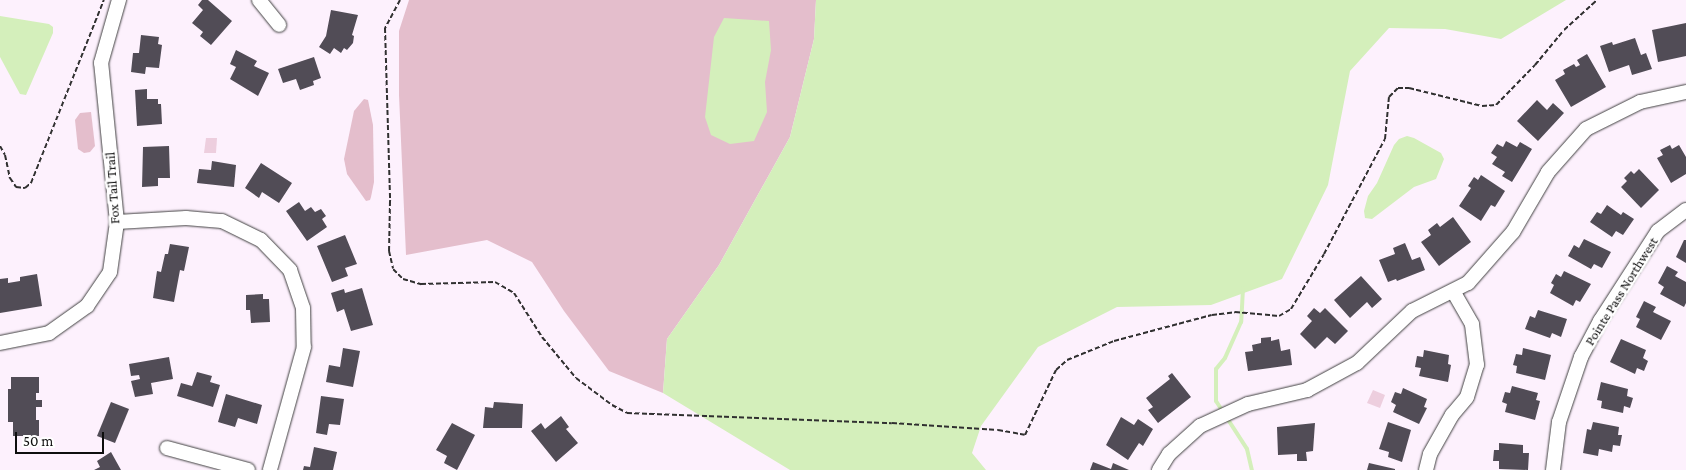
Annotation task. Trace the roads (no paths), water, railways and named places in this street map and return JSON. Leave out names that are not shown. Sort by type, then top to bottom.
[{"type":"street","name":"Fox Tail Trail","points":[[0,343],[48,333],[87,306],[110,272],[117,222],[101,63],[119,0]]},
{"type":"street","points":[[259,0],[278,25]]},
{"type":"street","points":[[1159,470],[1169,454],[1200,426],[1248,404],[1307,390],[1357,363],[1412,311],[1468,283],[1514,232],[1548,172],[1586,129],[1640,102],[1686,92]]},
{"type":"street","name":"Pointe Pass Northwest","points":[[1553,470],[1558,422],[1581,357],[1600,321],[1658,231],[1686,210]]},
{"type":"street","points":[[117,222],[186,218],[222,221],[261,240],[290,270],[303,308],[304,347],[270,470]]},
{"type":"street","points":[[1426,470],[1430,454],[1452,415],[1467,397],[1477,365],[1472,324],[1453,291]]},
{"type":"street","points":[[167,448],[248,470]]},
{"type":"waterway","points":[[1243,288],[1241,322],[1225,358],[1216,369],[1216,401],[1247,449],[1252,470]]}]
